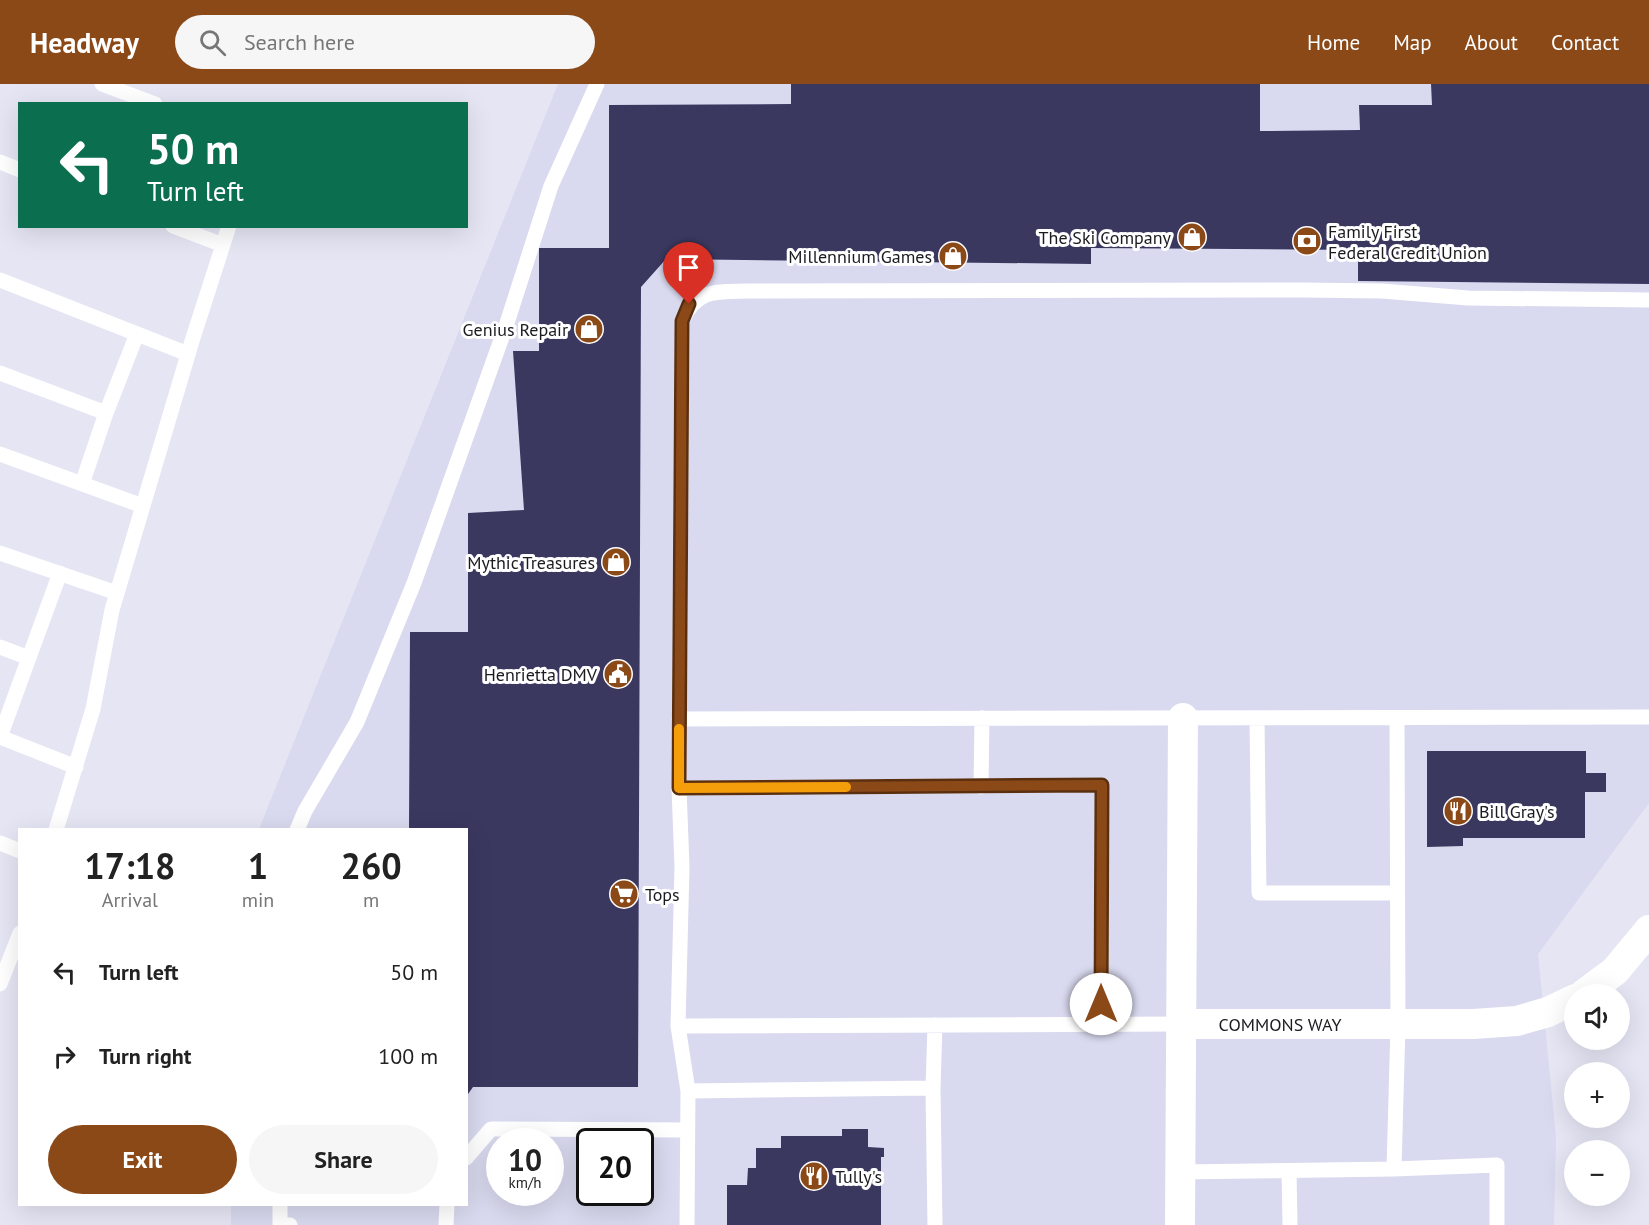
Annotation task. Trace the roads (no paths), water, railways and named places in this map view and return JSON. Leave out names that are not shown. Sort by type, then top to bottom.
[{"type":"street","points":[[1180,1225],[1183,718]]},
{"type":"street","points":[[1597,984],[1615,971],[1649,930]]},
{"type":"street","name":"COMMONS WAY","points":[[1182,1024],[1473,1024],[1517,1021],[1548,1012],[1564,1004]]},
{"type":"lane","points":[[102,84],[150,102]]},
{"type":"lane","points":[[298,828],[305,811],[357,722],[414,583],[507,323],[551,186],[597,84]]},
{"type":"lane","points":[[0,162],[18,169]]},
{"type":"lane","points":[[177,228],[223,245]]},
{"type":"lane","points":[[57,828],[93,709],[112,610],[188,354],[228,228]]},
{"type":"lane","points":[[0,280],[188,354]]},
{"type":"lane","points":[[687,1225],[688,1091],[678,1026],[682,867],[679,719],[682,321],[689,304],[711,292],[749,291],[1303,290],[1382,291],[1468,298],[1649,300]]},
{"type":"lane","points":[[82,484],[106,412],[137,334]]},
{"type":"lane","points":[[0,373],[106,412]]},
{"type":"lane","points":[[0,454],[143,506]]},
{"type":"lane","points":[[0,553],[117,593]]},
{"type":"lane","points":[[60,573],[0,737],[76,767]]},
{"type":"lane","points":[[0,647],[29,658]]},
{"type":"lane","points":[[679,719],[1649,717]]},
{"type":"lane","points":[[981,787],[982,718]]},
{"type":"lane","points":[[1257,718],[1259,893],[1397,893]]},
{"type":"lane","points":[[1394,1169],[1398,1025],[1397,718]]},
{"type":"lane","points":[[679,788],[1102,785],[1101,1024]]},
{"type":"lane","points":[[0,843],[18,849]]},
{"type":"lane","points":[[0,984],[18,938]]},
{"type":"lane","points":[[678,1026],[1182,1024]]},
{"type":"lane","points":[[935,1225],[933,1088],[936,1025]]},
{"type":"lane","points":[[688,1091],[933,1088]]},
{"type":"lane","points":[[468,1156],[491,1129],[687,1130]]},
{"type":"lane","points":[[1180,1173],[1497,1165],[1497,1225]]},
{"type":"lane","points":[[1289,1171],[1290,1225]]},
{"type":"lane","points":[[280,1206],[280,1225],[290,1225]]},
{"type":"lane","points":[[446,1225],[447,1206]]},
{"type":"place","name":"The Ski Company","points":[[1192,237]]},
{"type":"place","name":"Family First Federal Credit Union","points":[[1307,241]]},
{"type":"place","name":"Millennium Games","points":[[953,256]]},
{"type":"place","name":"Genius Repair","points":[[589,329]]},
{"type":"place","name":"Mythic Treasures","points":[[616,562]]},
{"type":"place","name":"Henrietta DMV","points":[[618,674]]},
{"type":"place","name":"Bill Gray's","points":[[1458,811]]},
{"type":"place","name":"Tops","points":[[624,894]]},
{"type":"place","name":"Tully's","points":[[814,1176]]}]
